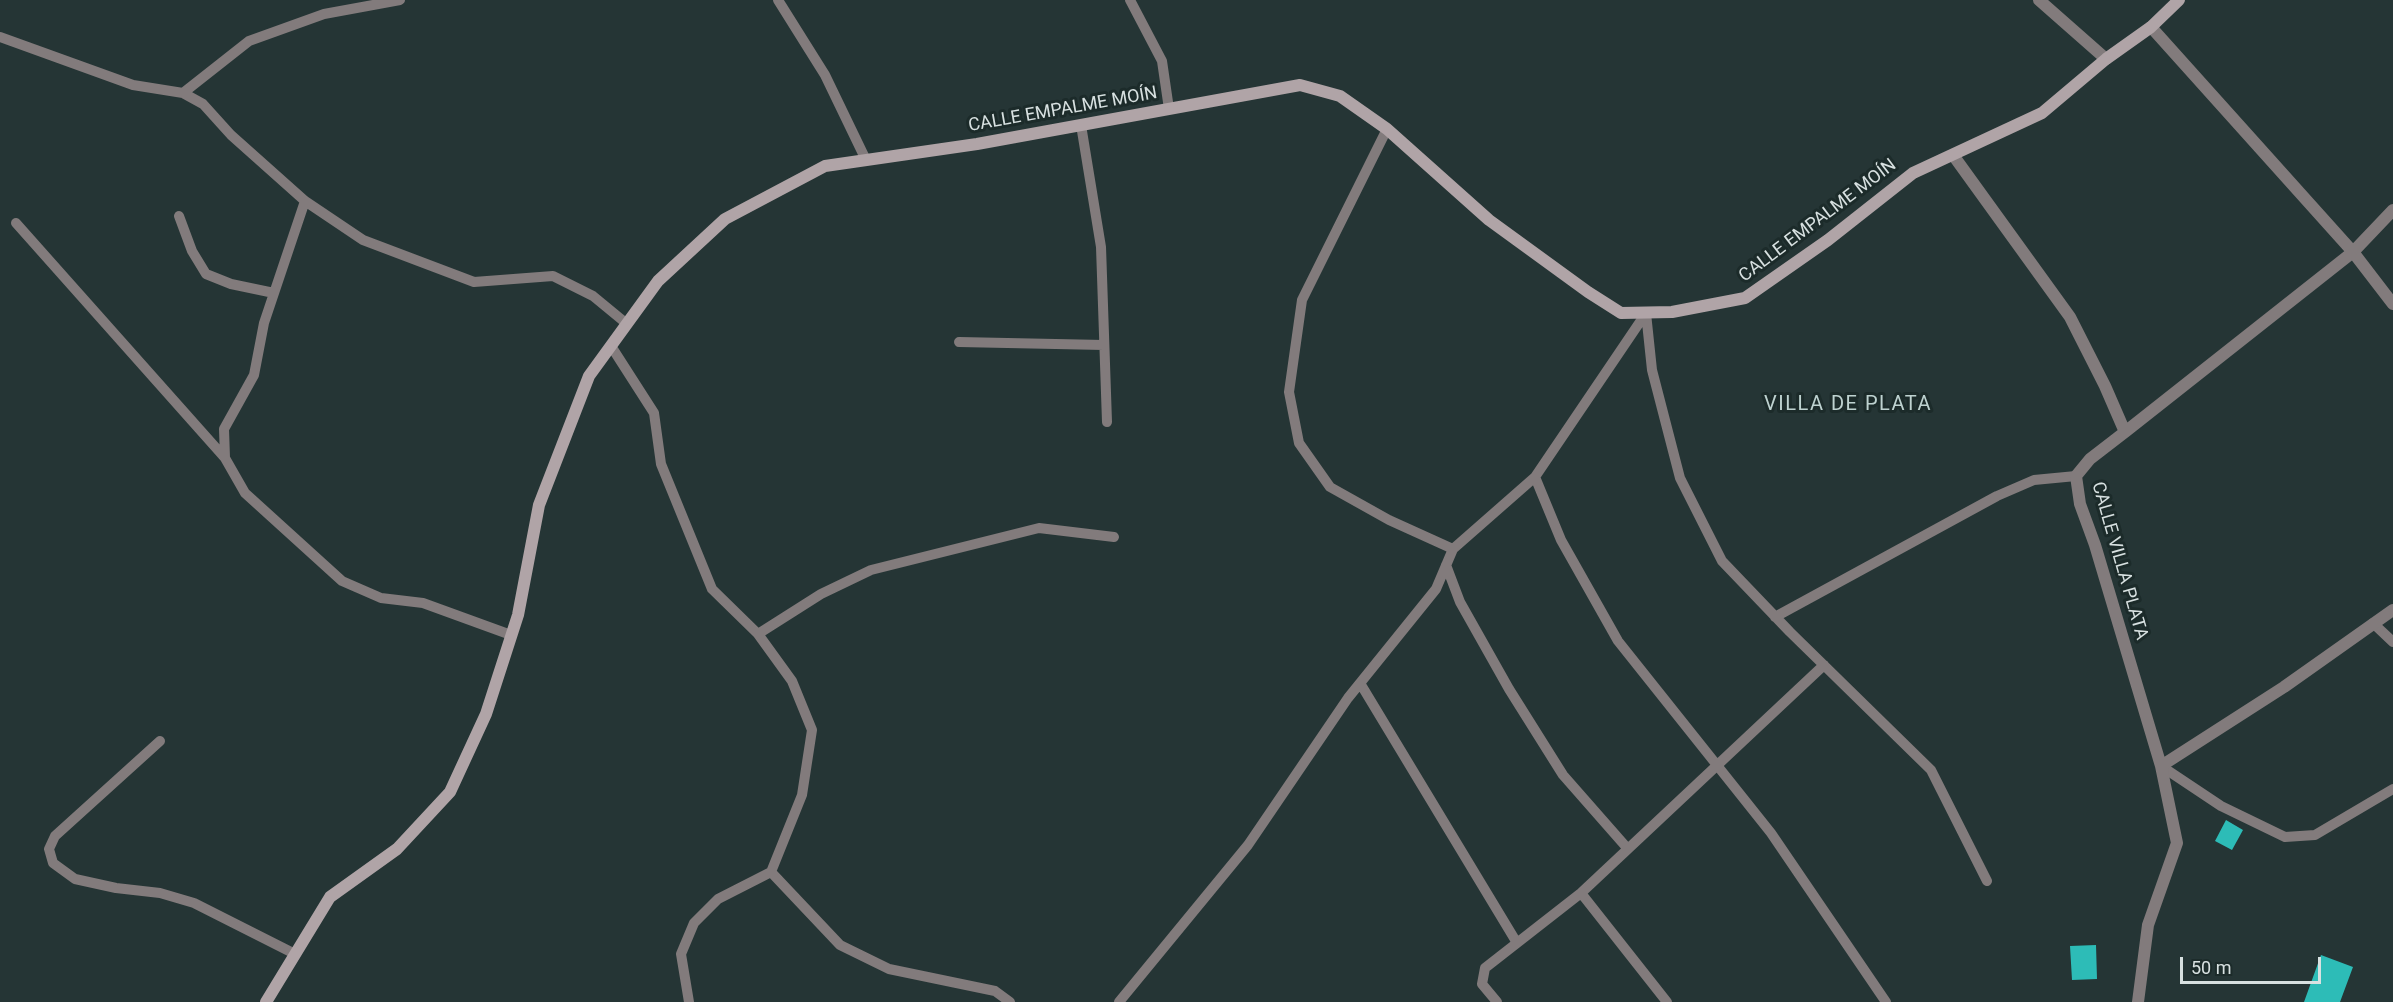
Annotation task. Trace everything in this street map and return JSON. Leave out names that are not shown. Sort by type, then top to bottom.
[{"type":"street","points":[[2039,0],[2106,59]]},
{"type":"street","name":"CALLE EMPALME MOÍN","points":[[266,1002],[330,897],[397,849],[450,792],[486,714],[518,615],[539,505],[589,376],[658,281],[725,219],[825,166],[976,144],[1300,86],[1340,96],[1388,129],[1489,220],[1588,292],[1621,313],[1672,312],[1745,298],[1828,240],[1913,173],[2042,113],[2106,59],[2151,27],[2179,0]]},
{"type":"street","points":[[2151,27],[2353,252],[2393,304]]},
{"type":"street","points":[[1953,155],[2070,317],[2105,386],[2125,432]]},
{"type":"street","name":"CALLE VILLA PLATA","points":[[2138,1002],[2148,925],[2177,843],[2161,766],[2095,545],[2080,504],[2076,476],[2090,459],[2353,252],[2393,210]]},
{"type":"street","points":[[2161,766],[2284,687],[2393,610]]},
{"type":"lane","points":[[183,93],[249,41],[324,14],[399,0]]},
{"type":"lane","points":[[778,0],[825,75],[866,160]]},
{"type":"lane","points":[[1130,0],[1162,62],[1169,109]]},
{"type":"lane","points":[[0,37],[133,85],[183,93],[203,104],[231,135],[305,201],[363,240],[474,282],[553,276],[593,296],[627,324]]},
{"type":"lane","points":[[1081,125],[1101,247],[1107,422]]},
{"type":"lane","points":[[1388,129],[1302,300],[1288,392],[1299,443],[1330,487],[1389,520],[1453,549]]},
{"type":"lane","points":[[225,458],[224,429],[254,375],[264,323],[305,201]]},
{"type":"lane","points":[[179,216],[192,251],[206,274],[231,284],[274,293]]},
{"type":"lane","points":[[16,223],[225,458],[245,493],[342,581],[381,598],[423,603],[511,635]]},
{"type":"lane","points":[[1119,1002],[1248,845],[1360,683],[1436,590],[1453,549],[1535,477],[1646,313]]},
{"type":"lane","points":[[1646,313],[1652,370],[1680,478],[1722,561],[1775,617],[1931,770],[1987,880]]},
{"type":"lane","points":[[959,342],[1104,345]]},
{"type":"lane","points":[[611,346],[654,413],[661,464],[712,589],[758,634],[792,681],[812,729],[802,795],[771,872],[718,899],[694,923],[681,954],[689,1002]]},
{"type":"lane","points":[[1775,617],[1997,496],[2034,480],[2076,476]]},
{"type":"lane","points":[[1535,477],[1561,540],[1618,641],[1771,833],[1886,1002]]},
{"type":"lane","points":[[758,634],[821,594],[872,570],[1039,528],[1114,537]]},
{"type":"lane","points":[[1446,565],[1460,602],[1509,689],[1563,775],[1628,849]]},
{"type":"lane","points":[[2373,623],[2393,642]]},
{"type":"lane","points":[[1497,1002],[1482,984],[1485,968],[1581,893],[1824,665]]},
{"type":"lane","points":[[1360,683],[1517,943]]},
{"type":"lane","points":[[160,741],[55,836],[49,849],[53,863],[75,879],[116,888],[160,893],[194,903],[295,954]]},
{"type":"lane","points":[[2161,766],[2221,806],[2285,837],[2315,835],[2393,789]]},
{"type":"lane","points":[[771,872],[840,945],[889,969],[995,991],[1010,1002]]},
{"type":"lane","points":[[1581,893],[1667,1002]]},
{"type":"building","points":[[2226,820],[2243,830],[2232,850],[2215,841]]},
{"type":"building","points":[[2096,945],[2097,979],[2072,980],[2070,946]]},
{"type":"building","points":[[2321,955],[2353,967],[2340,1002],[2304,1002]]},
{"type":"district","name":"VILLA DE PLATA","points":[[1848,405]]}]
